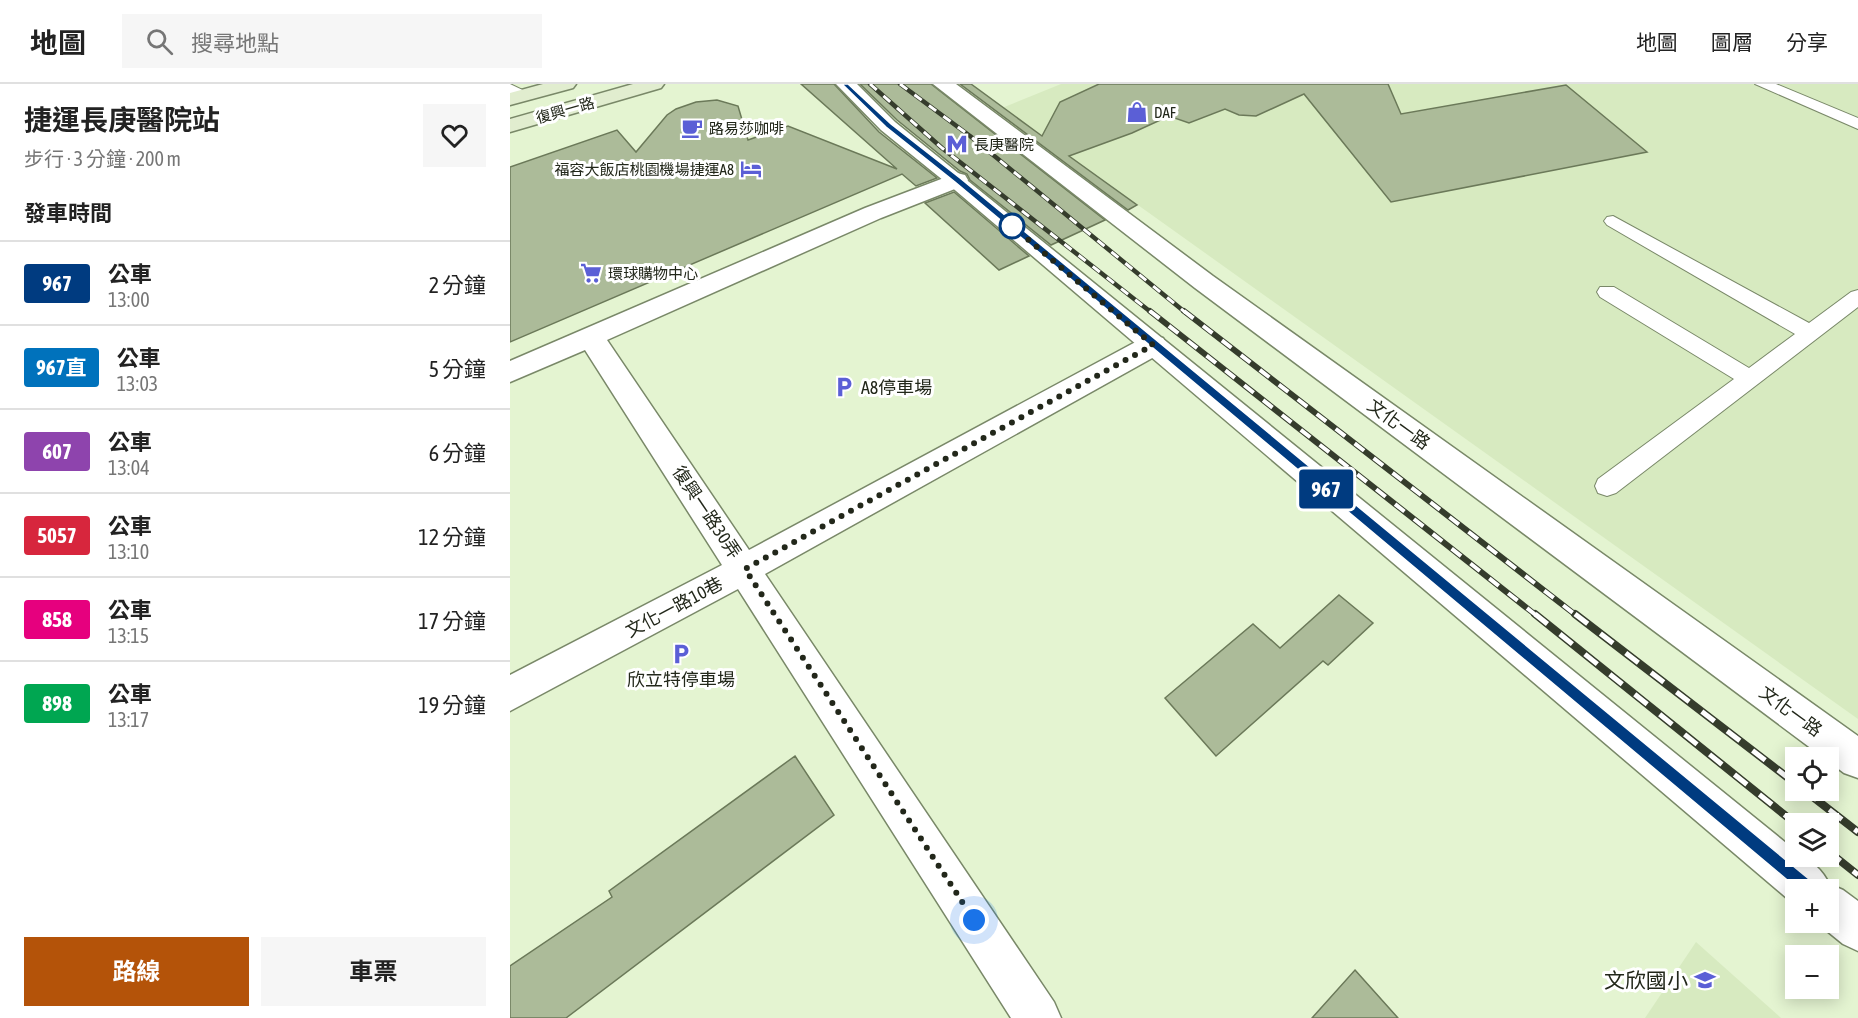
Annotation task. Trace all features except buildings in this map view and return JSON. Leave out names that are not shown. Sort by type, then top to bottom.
[{"type":"main road","name":"復興一路","points":[[515,94],[566,84]]},
{"type":"main road","name":"復興一路","points":[[510,126],[654,84]]},
{"type":"street","points":[[846,84],[888,126],[957,180],[1797,879]]},
{"type":"street","name":"文化一路","points":[[943,84],[1204,282],[1858,759]]},
{"type":"street","points":[[510,372],[873,213],[957,180]]},
{"type":"street","name":"復興一路30弄","points":[[591,338],[1038,1018]]},
{"type":"street","name":"文化一路10巷","points":[[510,694],[745,569],[1153,345]]},
{"type":"street","points":[[1839,914],[1858,929]]},
{"type":"lane","points":[[1763,84],[1858,124]]},
{"type":"lane","points":[[1613,221],[1810,333]]},
{"type":"lane","points":[[1607,292],[1750,378]]},
{"type":"lane","points":[[1607,486],[1858,297]]},
{"type":"shaded area","points":[[1061,84],[1858,84],[1858,719],[1002,108]]},
{"type":"shaded area","name":"文欣國小","points":[[1696,942],[1781,1018],[1645,1018]]},
{"type":"railway","points":[[870,84],[942,148],[1152,313]]},
{"type":"railway","points":[[900,84],[970,136],[1186,313]]},
{"type":"railway","points":[[1150,311],[1537,616]]},
{"type":"railway","points":[[1184,311],[1577,616]]},
{"type":"railway","points":[[1535,614],[1785,815]]},
{"type":"railway","points":[[1575,614],[1785,776]]},
{"type":"railway","points":[[1818,801],[1858,832]]},
{"type":"railway","points":[[1839,860],[1858,875]]},
{"type":"bus line","name":"967","points":[[846,84],[888,126],[957,180],[1797,879]]},
{"type":"place","name":"DAF","points":[[1137,112]]},
{"type":"place","name":"路易莎咖啡","points":[[692,128]]},
{"type":"place","name":"長庚醫院","points":[[957,144]]},
{"type":"place","name":"福容大飯店桃園機場捷運A8","points":[[751,169]]},
{"type":"place","name":"環球購物中心","points":[[591,273]]},
{"type":"place","name":"A8停車場","points":[[844,387]]},
{"type":"place","name":"欣立特停車場","points":[[681,654]]},
{"type":"place","name":"文欣國小","points":[[1705,980]]},
{"type":"route","points":[[974,920],[745,569],[1153,345],[1012,226]]}]
